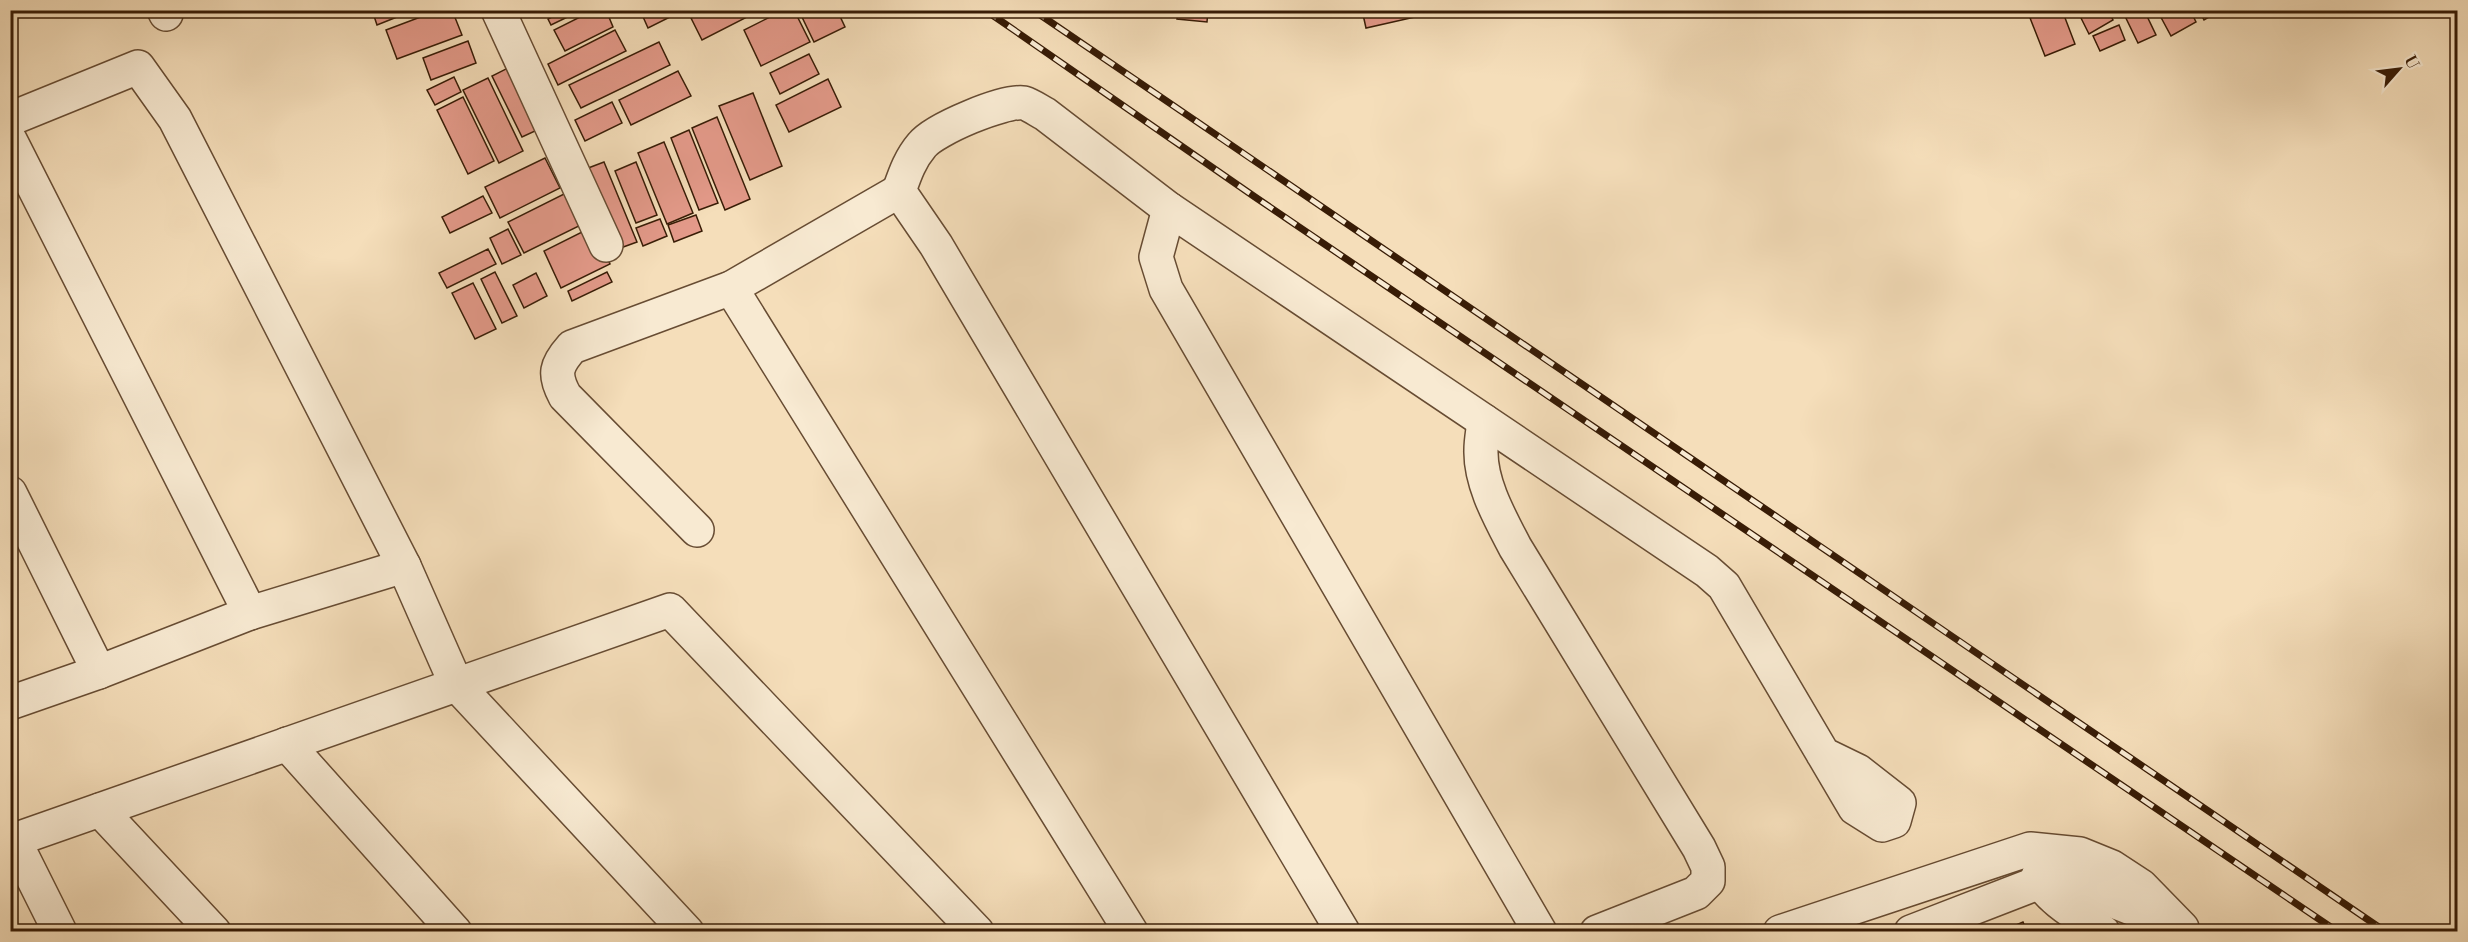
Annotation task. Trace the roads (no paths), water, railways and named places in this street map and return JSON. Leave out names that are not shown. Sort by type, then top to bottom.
[{"type":"street","points":[[498,10],[606,245]]},
{"type":"street","points":[[10,119],[138,67],[175,119],[404,566],[456,684],[687,932]]},
{"type":"street","points":[[697,530],[565,396],[558,383],[559,364],[573,347],[730,288],[899,191],[907,167],[923,143],[938,132],[956,123],[1010,104],[1026,104],[1045,114],[1168,209],[1660,539],[1724,586],[1823,754]]},
{"type":"street","points":[[10,140],[250,613]]},
{"type":"street","points":[[899,191],[936,244],[1343,932]]},
{"type":"street","points":[[1168,209],[1156,256],[1166,290],[1540,932]]},
{"type":"street","points":[[730,288],[1131,932]]},
{"type":"street","points":[[1484,421],[1480,450],[1483,471],[1496,511],[1515,547],[1699,848],[1708,867],[1708,881],[1696,892],[1597,932]]},
{"type":"street","points":[[10,493],[99,672]]},
{"type":"street","points":[[10,703],[99,672],[250,613],[404,566]]},
{"type":"street","points":[[60,932],[12,836],[100,810],[670,610],[977,932]]},
{"type":"street","points":[[287,744],[455,932]]},
{"type":"street","points":[[100,810],[214,932]]},
{"type":"street","points":[[2030,849],[2040,882],[2061,903],[2103,932]]},
{"type":"street","points":[[1780,932],[2030,849],[2080,854],[2112,867],[2141,886],[2185,930]]},
{"type":"street","points":[[1911,932],[2040,882],[2067,883],[2185,930]]},
{"type":"railway","points":[[985,10],[1255,197],[2338,932]]},
{"type":"railway","points":[[1033,10],[2386,932]]}]
